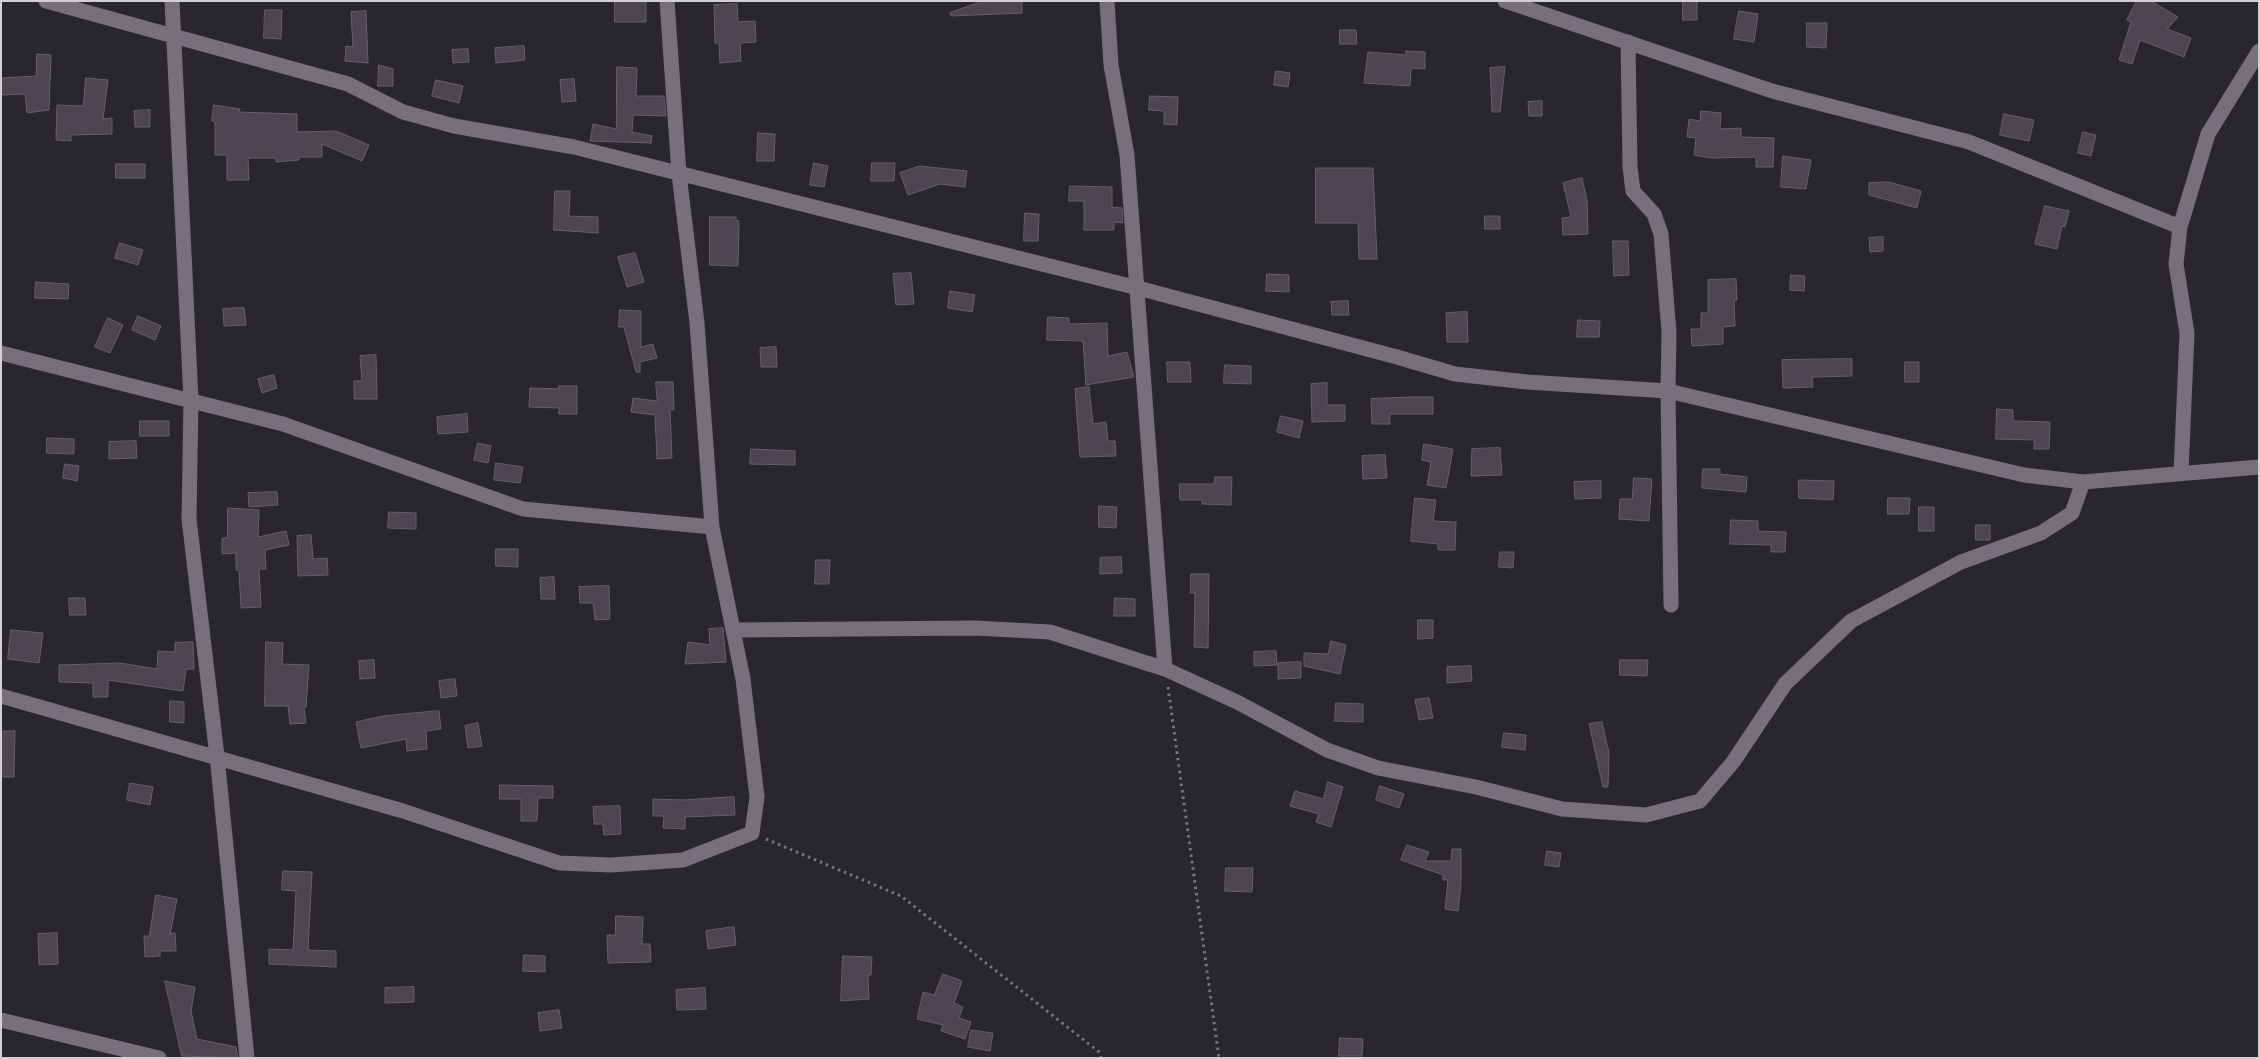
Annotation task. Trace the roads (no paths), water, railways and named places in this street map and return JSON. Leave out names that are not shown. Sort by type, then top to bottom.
[{"type":"street","points":[[46,1],[348,84],[403,112],[454,126],[574,147],[1138,288],[1397,356],[1455,374],[1528,382],[1668,391],[2015,473],[2083,482],[2259,467]]},
{"type":"street","points":[[172,1],[191,400],[189,519],[247,1058]]},
{"type":"street","points":[[1,696],[403,810],[559,863],[611,865],[683,860],[752,834],[757,797],[743,679],[712,527],[697,323],[679,174],[667,1]]},
{"type":"street","points":[[1107,1],[1111,65],[1127,155],[1165,669]]},
{"type":"street","points":[[1505,1],[1772,91],[1969,142],[2180,227]]},
{"type":"street","points":[[1628,42],[1630,167],[1633,191],[1654,214],[1661,234],[1669,332],[1671,605]]},
{"type":"street","points":[[2181,473],[2187,333],[2176,264],[2180,227],[2208,134],[2259,51]]},
{"type":"street","points":[[1,353],[283,424],[523,509],[712,527]]},
{"type":"street","points":[[734,630],[975,628],[1050,632],[1165,669],[1237,702],[1327,750],[1378,768],[1476,787],[1562,809],[1646,815],[1700,801],[1733,762],[1785,684],[1851,621],[1961,562],[2041,533],[2072,513],[2083,482]]},
{"type":"street","points":[[1,1020],[160,1058]]}]
